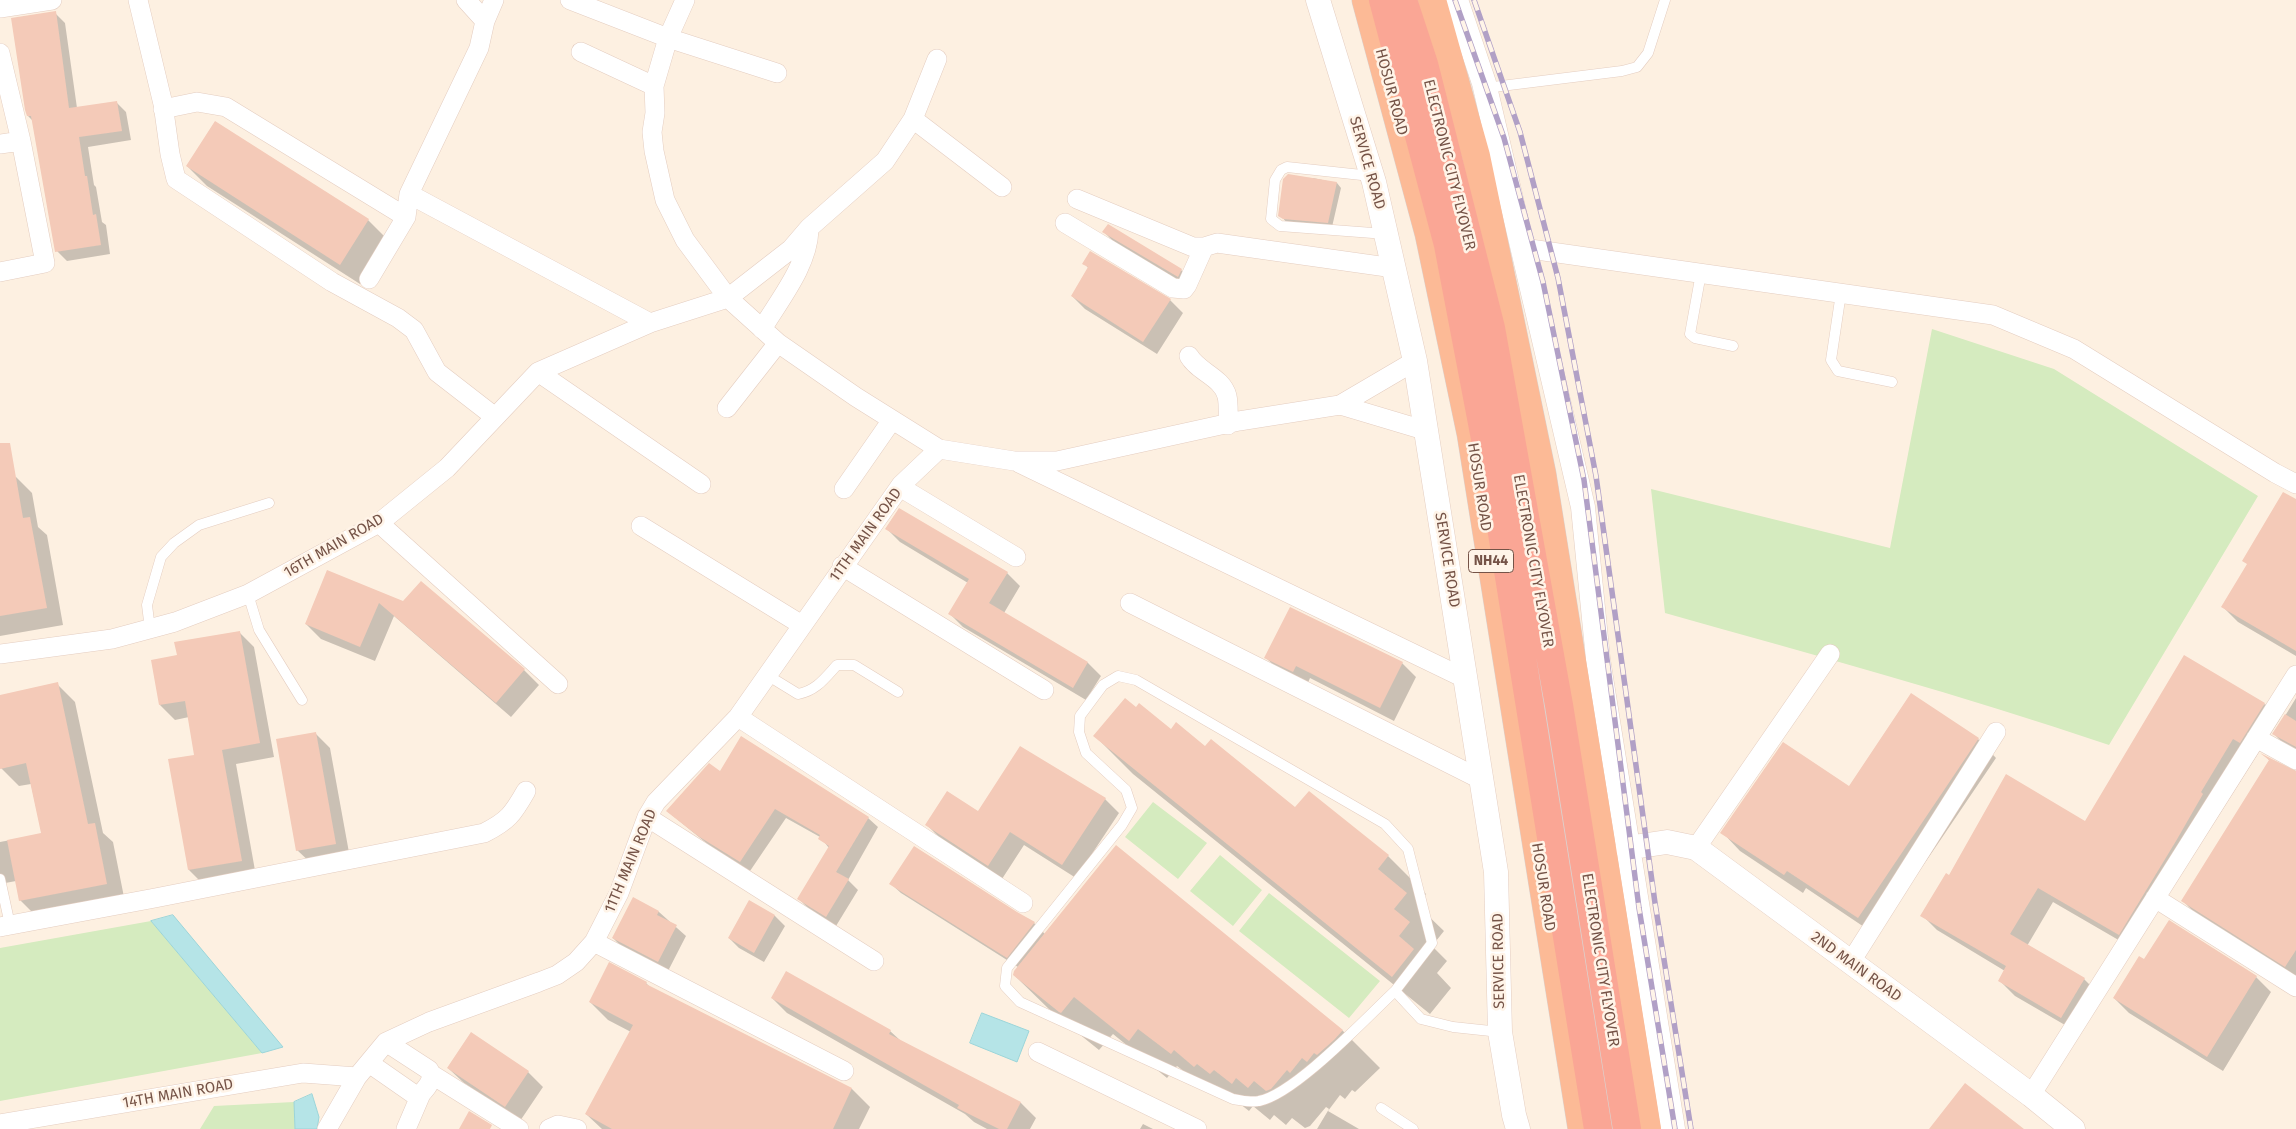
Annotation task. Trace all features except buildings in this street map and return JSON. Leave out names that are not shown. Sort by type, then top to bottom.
[{"type":"highway","name":"HOSUR ROAD","points":[[1366,0],[1429,234],[1471,434],[1582,1129]]},
{"type":"highway","name":"ELECTRONIC CITY FLYOVER","points":[[1383,0],[1448,245],[1496,496],[1598,1129]]},
{"type":"highway","name":"ELECTRONIC CITY FLYOVER","points":[[1402,0],[1424,64],[1491,328],[1559,705],[1627,1129]]},
{"type":"highway","points":[[1432,0],[1476,156],[1542,474],[1646,1129]]},
{"type":"street","points":[[0,8],[52,0]]},
{"type":"street","points":[[138,0],[164,109],[170,154],[176,179],[332,282],[414,330],[438,372],[495,417]]},
{"type":"street","points":[[466,0],[485,21]]},
{"type":"street","points":[[369,279],[406,216],[409,194],[479,48],[485,21],[494,0]]},
{"type":"street","points":[[570,0],[668,38],[777,73]]},
{"type":"street","points":[[685,0],[668,38],[654,86],[655,113],[652,132],[654,151],[665,200],[685,240],[728,298],[778,343],[892,420],[939,449],[1014,461],[1057,461],[1228,424],[1340,405],[1415,361]]},
{"type":"street","name":"SERVICE ROAD","points":[[1318,0],[1372,176],[1415,361],[1496,872],[1500,1032],[1518,1129]]},
{"type":"street","points":[[1456,0],[1486,88],[1583,506],[1598,659],[1673,1129]]},
{"type":"street","points":[[580,52],[654,86]]},
{"type":"street","points":[[0,53],[21,141],[45,263],[0,272]]},
{"type":"street","points":[[728,298],[791,249],[809,228],[885,161],[913,119],[937,59]]},
{"type":"street","points":[[164,109],[196,102],[226,107],[406,216]]},
{"type":"street","points":[[913,119],[1002,187]]},
{"type":"street","points":[[0,144],[21,141]]},
{"type":"street","points":[[409,194],[650,323]]},
{"type":"street","points":[[1077,199],[1193,247],[1204,247],[1217,243],[1394,268]]},
{"type":"street","points":[[1065,223],[1173,288],[1184,289],[1204,247]]},
{"type":"street","points":[[762,329],[797,270],[809,243],[809,228]]},
{"type":"street","points":[[1523,248],[1993,315],[2074,349],[2275,473],[2296,484]]},
{"type":"street","name":"16TH MAIN ROAD","points":[[0,654],[112,639],[175,622],[248,594],[379,523],[446,468],[538,372],[650,323],[728,298]]},
{"type":"street","points":[[727,408],[778,343]]},
{"type":"street","points":[[1189,356],[1193,364],[1221,384],[1227,395],[1228,424]]},
{"type":"street","points":[[538,372],[701,484]]},
{"type":"street","points":[[1340,405],[1427,432]]},
{"type":"street","points":[[844,489],[892,420]]},
{"type":"street","name":"11TH MAIN ROAD","points":[[327,1129],[363,1070],[386,1042],[429,1022],[557,975],[576,962],[594,942],[619,894],[647,816],[656,802],[738,717],[842,566],[900,487],[939,449]]},
{"type":"street","points":[[1014,461],[1466,679]]},
{"type":"street","points":[[900,487],[1016,557]]},
{"type":"street","points":[[379,523],[558,684]]},
{"type":"street","points":[[641,526],[802,625]]},
{"type":"street","points":[[842,566],[1044,690]]},
{"type":"street","points":[[1130,603],[1482,780]]},
{"type":"street","points":[[1696,848],[1830,654]]},
{"type":"street","points":[[2030,1095],[2296,675]]},
{"type":"street","points":[[738,717],[1023,903]]},
{"type":"street","points":[[1850,963],[1996,732]]},
{"type":"street","points":[[2256,738],[2296,760]]},
{"type":"street","points":[[5,926],[484,833],[503,824],[516,809],[526,791]]},
{"type":"street","points":[[647,816],[874,961]]},
{"type":"street","name":"2ND MAIN ROAD","points":[[1627,848],[1667,842],[1696,848],[2030,1095],[2072,1129]]},
{"type":"street","points":[[2155,898],[2296,988]]},
{"type":"street","points":[[594,942],[844,1071]]},
{"type":"street","points":[[386,1042],[429,1070],[432,1074],[519,1128]]},
{"type":"street","points":[[1038,1052],[1197,1129]]},
{"type":"street","points":[[363,1070],[415,1095],[421,1094]]},
{"type":"street","name":"14TH MAIN ROAD","points":[[0,1124],[299,1074],[363,1070]]},
{"type":"street","points":[[406,1129],[421,1094],[431,1081],[432,1074]]},
{"type":"street","points":[[549,1129],[558,1125],[577,1129]]},
{"type":"lane","points":[[1486,88],[1622,71],[1637,67],[1648,53],[1665,0]]},
{"type":"lane","points":[[1372,176],[1287,167],[1281,170],[1275,180],[1271,220],[1280,226],[1386,234]]},
{"type":"lane","points":[[1701,273],[1690,334],[1695,338],[1733,346]]},
{"type":"lane","points":[[1841,293],[1830,360],[1833,367],[1838,371],[1892,382]]},
{"type":"lane","points":[[150,628],[147,605],[161,557],[174,543],[199,525],[269,503]]},
{"type":"lane","points":[[248,594],[259,630],[302,700]]},
{"type":"lane","points":[[767,675],[798,694],[808,692],[816,687],[837,665],[854,665],[898,692]]},
{"type":"lane","points":[[1118,676],[1136,680],[1385,824],[1408,849],[1432,943],[1395,991],[1318,1063],[1281,1093],[1258,1101],[1233,1099],[1020,1002],[1005,986],[1007,968],[1122,825],[1132,808],[1126,790],[1086,753],[1079,732],[1080,716],[1103,685],[1118,676]]},
{"type":"lane","points":[[0,879],[5,926]]},
{"type":"lane","points":[[1395,991],[1421,1019],[1453,1027],[1500,1032]]},
{"type":"lane","points":[[1381,1108],[1413,1129]]},
{"type":"green space","points":[[1932,329],[2054,369],[2258,496],[2109,745],[1943,692],[1665,613],[1651,489],[1890,548]]},
{"type":"green space","points":[[1153,802],[1207,843],[1178,879],[1125,837]]},
{"type":"green space","points":[[1220,855],[1262,890],[1233,926],[1190,891]]},
{"type":"green space","points":[[1269,893],[1380,981],[1349,1018],[1239,931]]},
{"type":"green space","points":[[151,921],[262,1053],[0,1101],[0,948]]},
{"type":"green space","points":[[294,1102],[295,1129],[200,1129],[214,1106]]},
{"type":"water","points":[[173,915],[283,1047],[262,1053],[151,921]]},
{"type":"water","points":[[982,1013],[1029,1031],[1017,1062],[970,1043]]},
{"type":"water","points":[[312,1094],[319,1117],[317,1129],[295,1129],[294,1102]]},
{"type":"railway","points":[[1455,0],[1504,138],[1543,282],[1584,480],[1639,908],[1675,1129]]},
{"type":"railway","points":[[1474,0],[1520,132],[1558,278],[1596,476],[1655,903],[1691,1129]]}]
